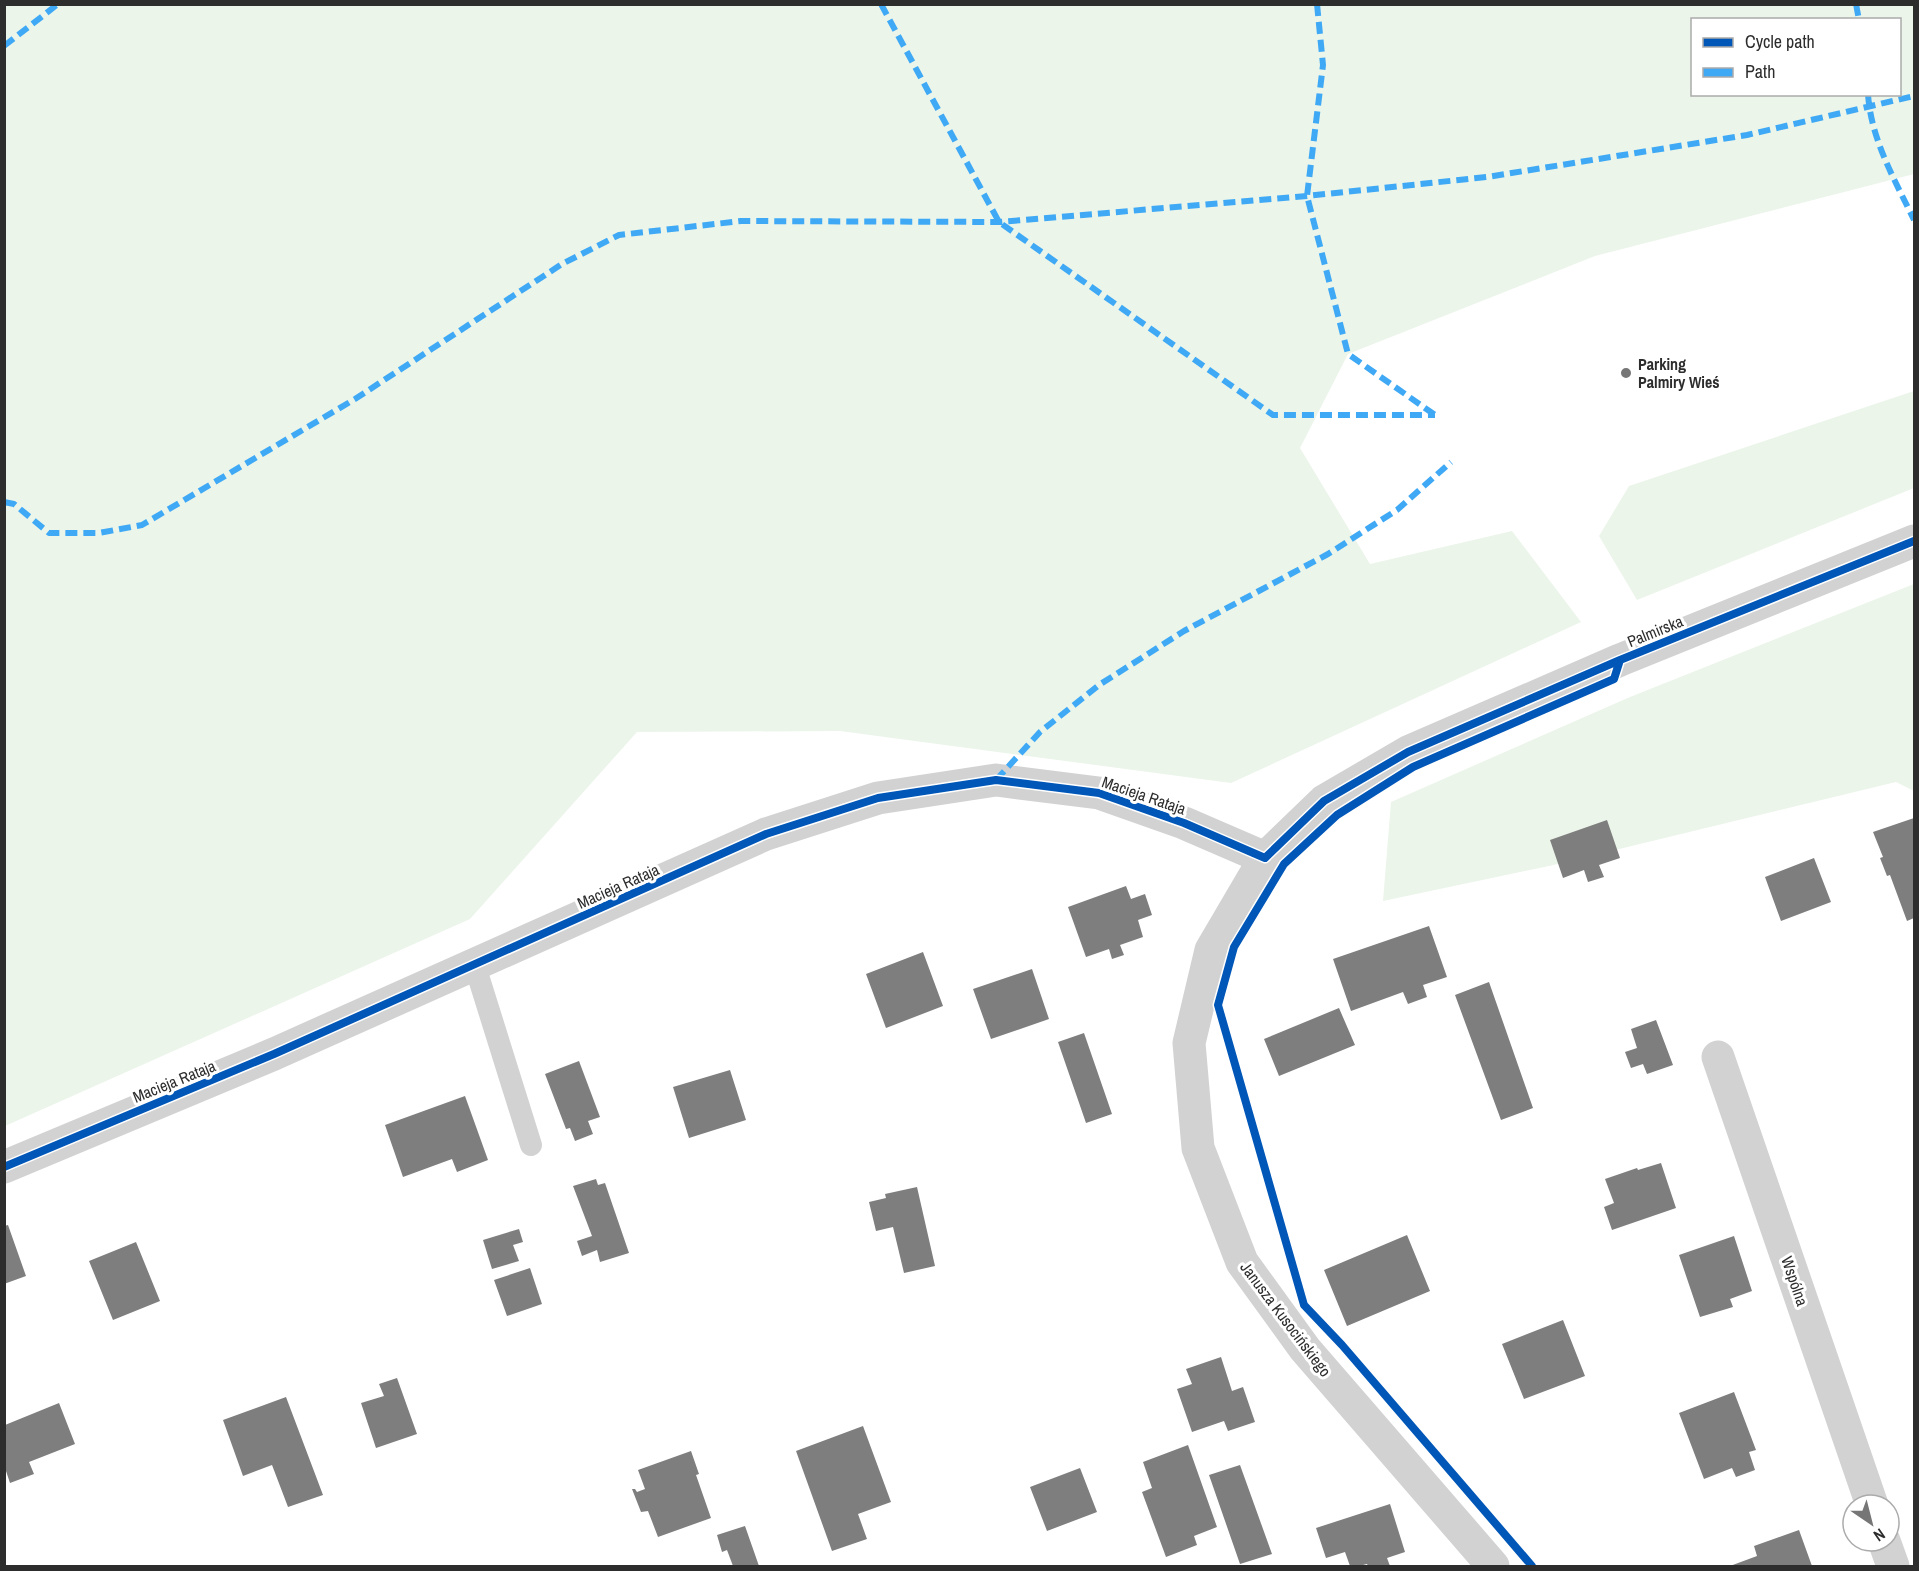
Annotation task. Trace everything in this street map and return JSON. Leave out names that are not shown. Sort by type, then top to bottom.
[{"type":"street","name":"Palmirska","points":[[1408,752],[1620,660],[1914,541]]},
{"type":"street","name":"Janusza Kusocińskiego","points":[[1408,752],[1324,801],[1265,858],[1211,950],[1189,1043],[1198,1148],[1242,1262],[1305,1349],[1493,1566]]},
{"type":"street","name":"Macieja Rataja","points":[[4,1167],[274,1054],[766,834],[878,798],[996,780],[1099,793],[1184,823],[1265,858]]},
{"type":"street","name":"Wspólna","points":[[1718,1057],[1868,1493]]},
{"type":"lane","points":[[475,966],[531,1145]]},
{"type":"shaded area","points":[[4,5],[1914,5],[1914,174],[1595,256],[1348,354],[1300,448],[1370,564],[1512,531],[1581,622],[1231,783],[840,731],[637,732],[470,919],[5,1126]]},
{"type":"shaded area","points":[[1914,391],[1914,488],[1637,600],[1599,536],[1629,486]]},
{"type":"shaded area","points":[[1914,584],[1914,791],[1896,782],[1549,866],[1383,901],[1391,802],[1630,697]]},
{"type":"building","points":[[1914,818],[1914,918],[1907,921],[1890,875],[1887,876],[1880,858],[1883,857],[1873,832]]},
{"type":"building","points":[[1607,820],[1620,858],[1599,865],[1604,877],[1588,882],[1584,870],[1563,878],[1550,840]]},
{"type":"building","points":[[1814,858],[1831,902],[1781,921],[1765,877]]},
{"type":"building","points":[[1126,886],[1131,899],[1145,894],[1152,915],[1138,920],[1143,937],[1120,945],[1124,955],[1112,959],[1109,949],[1086,957],[1068,907]]},
{"type":"building","points":[[1429,926],[1447,977],[1423,985],[1427,997],[1408,1004],[1403,992],[1351,1011],[1333,959]]},
{"type":"building","points":[[923,952],[943,1006],[886,1028],[866,974]]},
{"type":"building","points":[[1032,969],[1049,1019],[991,1039],[973,989]]},
{"type":"building","points":[[1489,982],[1533,1108],[1501,1120],[1455,995]]},
{"type":"building","points":[[1339,1008],[1355,1045],[1279,1076],[1264,1039]]},
{"type":"building","points":[[1656,1020],[1673,1065],[1647,1074],[1643,1064],[1631,1068],[1625,1052],[1637,1048],[1631,1029]]},
{"type":"building","points":[[1084,1033],[1112,1114],[1086,1123],[1058,1042]]},
{"type":"building","points":[[579,1061],[600,1117],[588,1121],[593,1134],[575,1141],[570,1128],[566,1129],[545,1074]]},
{"type":"building","points":[[730,1070],[746,1120],[689,1138],[673,1087]]},
{"type":"building","points":[[465,1096],[488,1160],[457,1172],[452,1159],[403,1177],[385,1125]]},
{"type":"building","points":[[1661,1163],[1676,1208],[1612,1230],[1604,1207],[1614,1203],[1605,1179]]},
{"type":"building","points":[[596,1179],[598,1185],[605,1183],[629,1253],[600,1262],[597,1250],[582,1256],[577,1241],[592,1236],[573,1186]]},
{"type":"building","points":[[917,1187],[935,1266],[904,1273],[893,1227],[876,1231],[869,1202],[886,1198],[885,1194]]},
{"type":"building","points":[[8,1225],[26,1276],[4,1284],[4,1226]]},
{"type":"building","points":[[519,1229],[523,1242],[513,1245],[519,1261],[492,1269],[483,1240]]},
{"type":"building","points":[[1407,1235],[1430,1291],[1347,1326],[1324,1270]]},
{"type":"building","points":[[1734,1236],[1752,1291],[1730,1299],[1733,1307],[1700,1317],[1679,1255]]},
{"type":"building","points":[[136,1242],[160,1301],[113,1320],[89,1261]]},
{"type":"building","points":[[530,1268],[542,1304],[507,1316],[494,1280]]},
{"type":"building","points":[[1563,1320],[1585,1376],[1524,1399],[1502,1344]]},
{"type":"building","points":[[1221,1357],[1232,1391],[1243,1387],[1255,1422],[1228,1431],[1224,1421],[1192,1432],[1177,1389],[1192,1384],[1186,1369]]},
{"type":"building","points":[[397,1378],[417,1434],[376,1448],[361,1403],[384,1396],[379,1384]]},
{"type":"building","points":[[1734,1392],[1756,1450],[1749,1452],[1755,1470],[1736,1477],[1732,1468],[1704,1479],[1679,1413]]},
{"type":"building","points":[[286,1397],[323,1495],[288,1507],[272,1465],[243,1476],[223,1420]]},
{"type":"building","points":[[59,1403],[75,1444],[29,1462],[34,1474],[10,1483],[5,1468],[5,1425]]},
{"type":"building","points":[[863,1426],[891,1502],[858,1514],[867,1539],[832,1551],[796,1451]]},
{"type":"building","points":[[1188,1445],[1217,1527],[1194,1536],[1197,1545],[1166,1557],[1142,1492],[1152,1488],[1143,1462]]},
{"type":"building","points":[[691,1451],[699,1474],[696,1475],[711,1518],[658,1537],[648,1511],[641,1512],[632,1489],[637,1492],[645,1489],[638,1470]]},
{"type":"building","points":[[1240,1465],[1272,1554],[1240,1564],[1209,1475]]},
{"type":"building","points":[[1080,1468],[1097,1512],[1047,1531],[1030,1487]]},
{"type":"building","points":[[1390,1504],[1405,1552],[1387,1558],[1390,1566],[1368,1566],[1367,1564],[1350,1566],[1345,1552],[1326,1558],[1316,1528]]},
{"type":"building","points":[[745,1526],[759,1566],[733,1566],[727,1550],[722,1552],[717,1535]]},
{"type":"building","points":[[1799,1530],[1812,1566],[1730,1566],[1757,1556],[1754,1546]]},
{"type":"marked path","points":[[4,46],[58,4]]},
{"type":"marked path","points":[[881,4],[999,222],[1273,415],[1435,415]]},
{"type":"marked path","points":[[1317,4],[1323,65],[1307,196],[1348,354],[1435,415]]},
{"type":"marked path","points":[[1856,4],[1859,18]]},
{"type":"marked path","points":[[1868,96],[1879,144],[1914,220]]},
{"type":"marked path","points":[[4,502],[14,504],[49,533],[99,533],[142,525],[355,399],[562,264],[619,235],[741,221],[999,222],[1307,196],[1487,177],[1747,135],[1914,96]]},
{"type":"marked path","points":[[996,780],[1040,732],[1099,685],[1184,631],[1328,554],[1397,510],[1451,462]]},
{"type":"cycle path","points":[[4,1167],[274,1054],[766,834],[878,798],[996,780],[1099,793],[1184,823],[1265,858],[1324,801],[1408,752],[1620,660],[1914,541]]},
{"type":"cycle path","points":[[1532,1566],[1342,1345],[1304,1305],[1218,1005],[1234,947],[1284,864],[1337,815],[1413,767],[1614,679],[1620,660]]},
{"type":"place","name":"Parking Palmiry Wieś","points":[[1626,373]]}]
